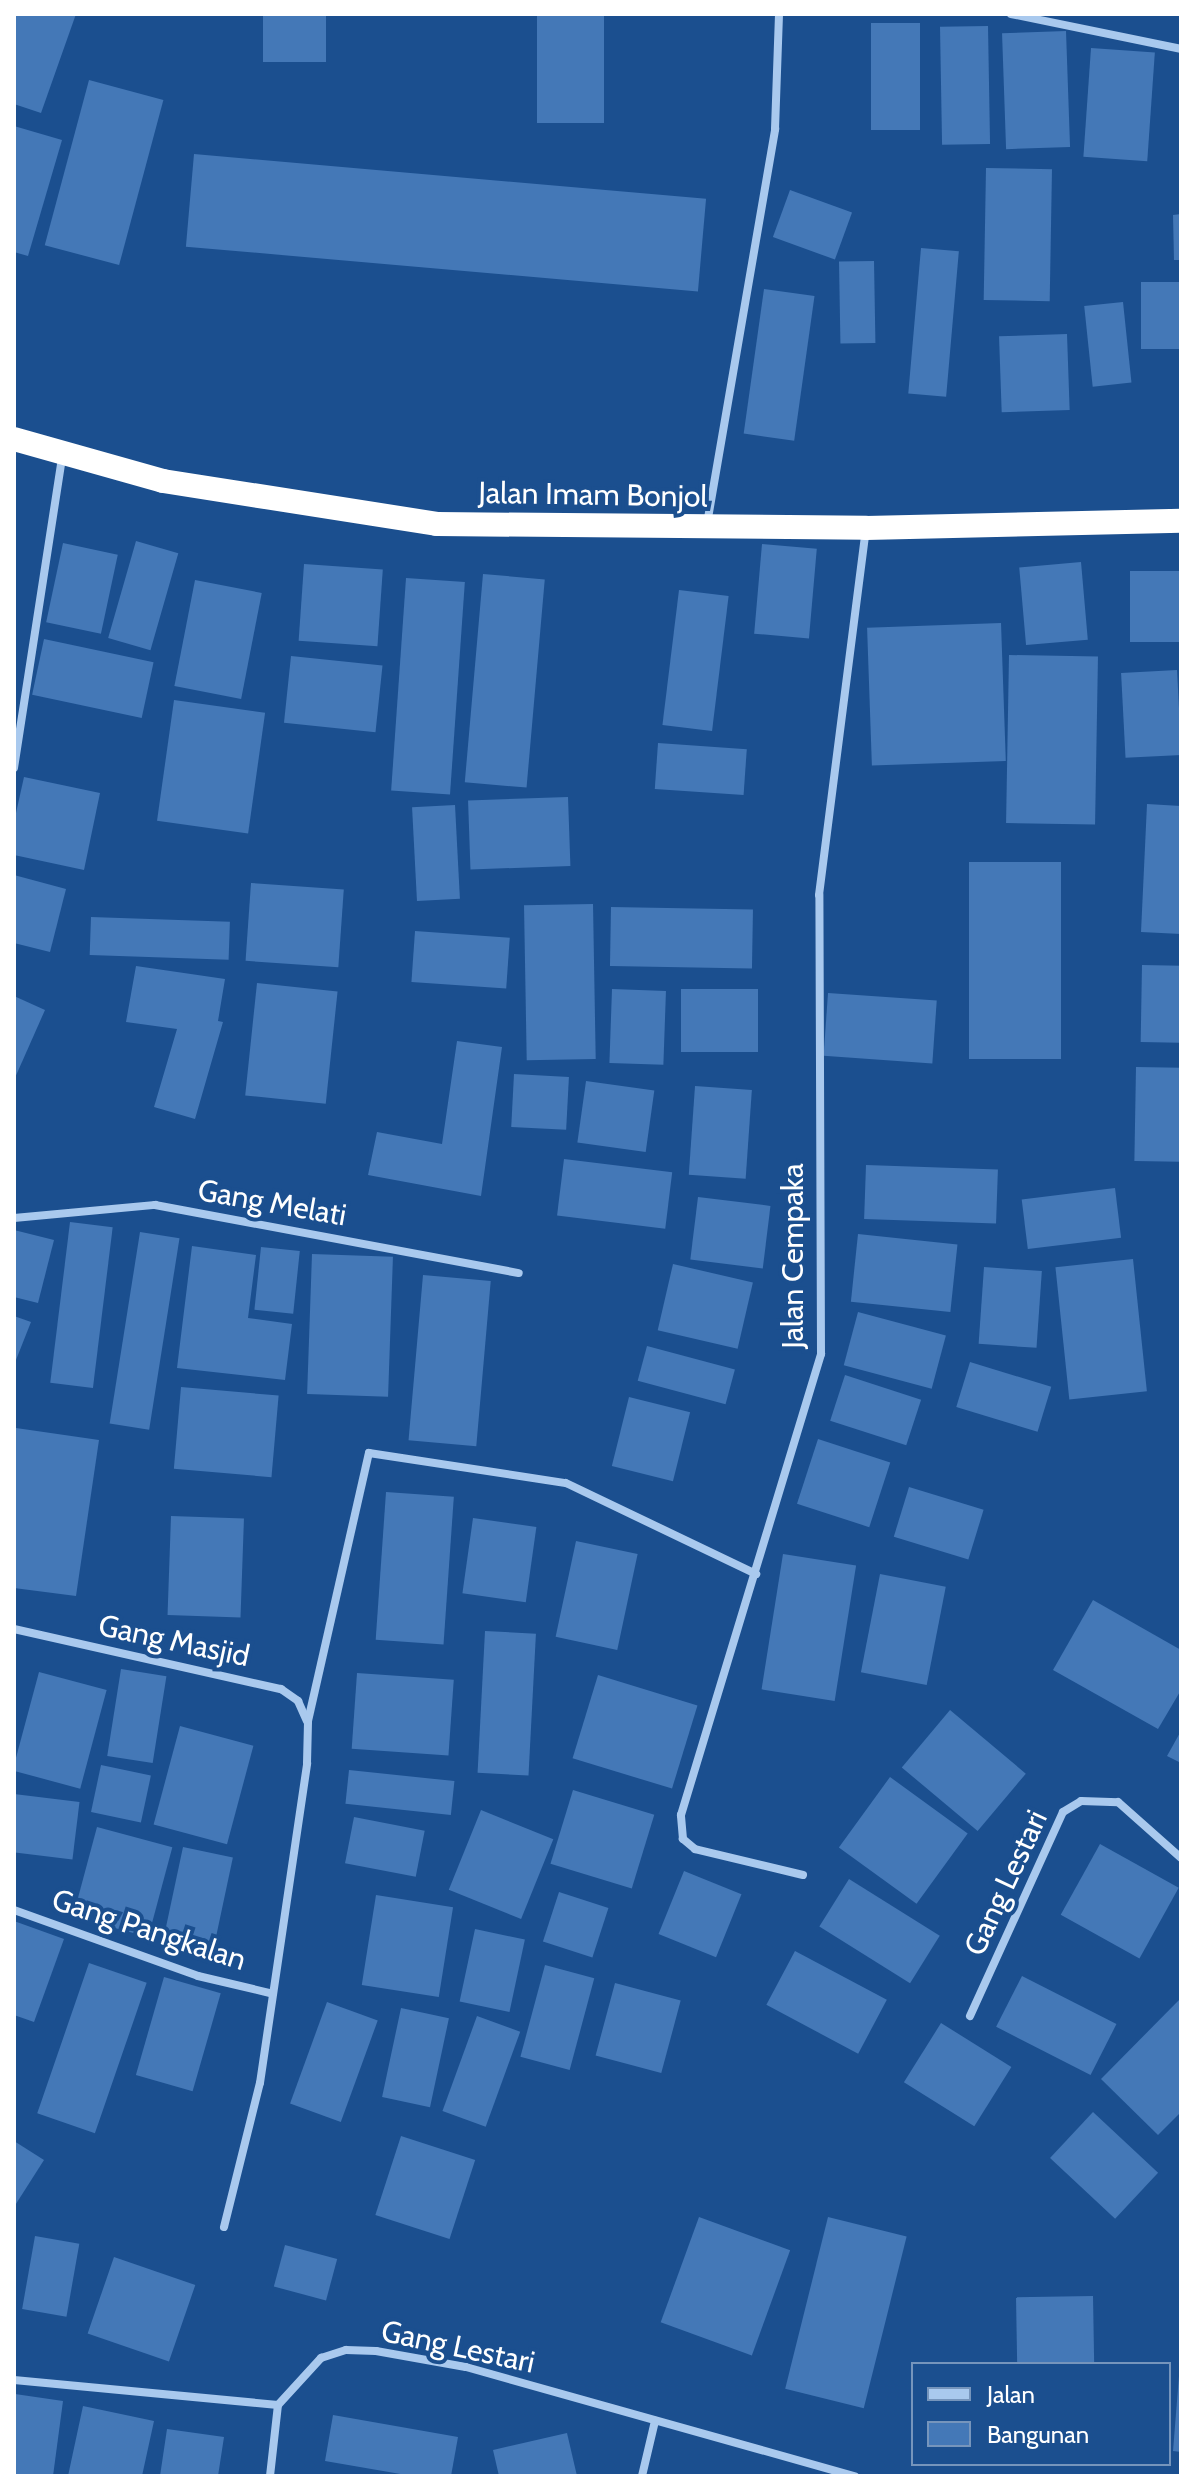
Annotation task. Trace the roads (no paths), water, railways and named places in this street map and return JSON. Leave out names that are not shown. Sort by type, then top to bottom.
[{"type":"highway","name":"Jalan Imam Bonjol","points":[[14,439],[163,481],[437,524],[706,529],[1181,521]]},
{"type":"street","points":[[706,529],[775,129],[779,14]]},
{"type":"street","points":[[1011,14],[1181,49]]},
{"type":"street","points":[[14,768],[63,453]]},
{"type":"street","name":"Jalan Cempaka","points":[[803,1875],[695,1849],[681,1831],[681,1815],[821,1354],[819,895],[866,528]]},
{"type":"street","name":"Gang Melati","points":[[14,1218],[155,1205],[519,1273]]},
{"type":"street","points":[[224,2227],[260,2083],[270,1993],[307,1763],[308,1721],[369,1453],[566,1483],[756,1574]]},
{"type":"street","name":"Gang Masjid","points":[[14,1629],[281,1689],[298,1701],[308,1721]]},
{"type":"street","name":"Gang Lestari","points":[[970,2016],[1063,1812],[1081,1801],[1118,1802],[1181,1858]]},
{"type":"street","name":"Gang Pangkalan","points":[[14,1910],[198,1976],[270,1993]]},
{"type":"street","name":"Gang Lestari","points":[[278,2405],[321,2358],[346,2350],[376,2351],[466,2367],[855,2476]]},
{"type":"street","points":[[14,2380],[278,2405],[270,2476]]},
{"type":"street","points":[[642,2476],[655,2421]]}]
